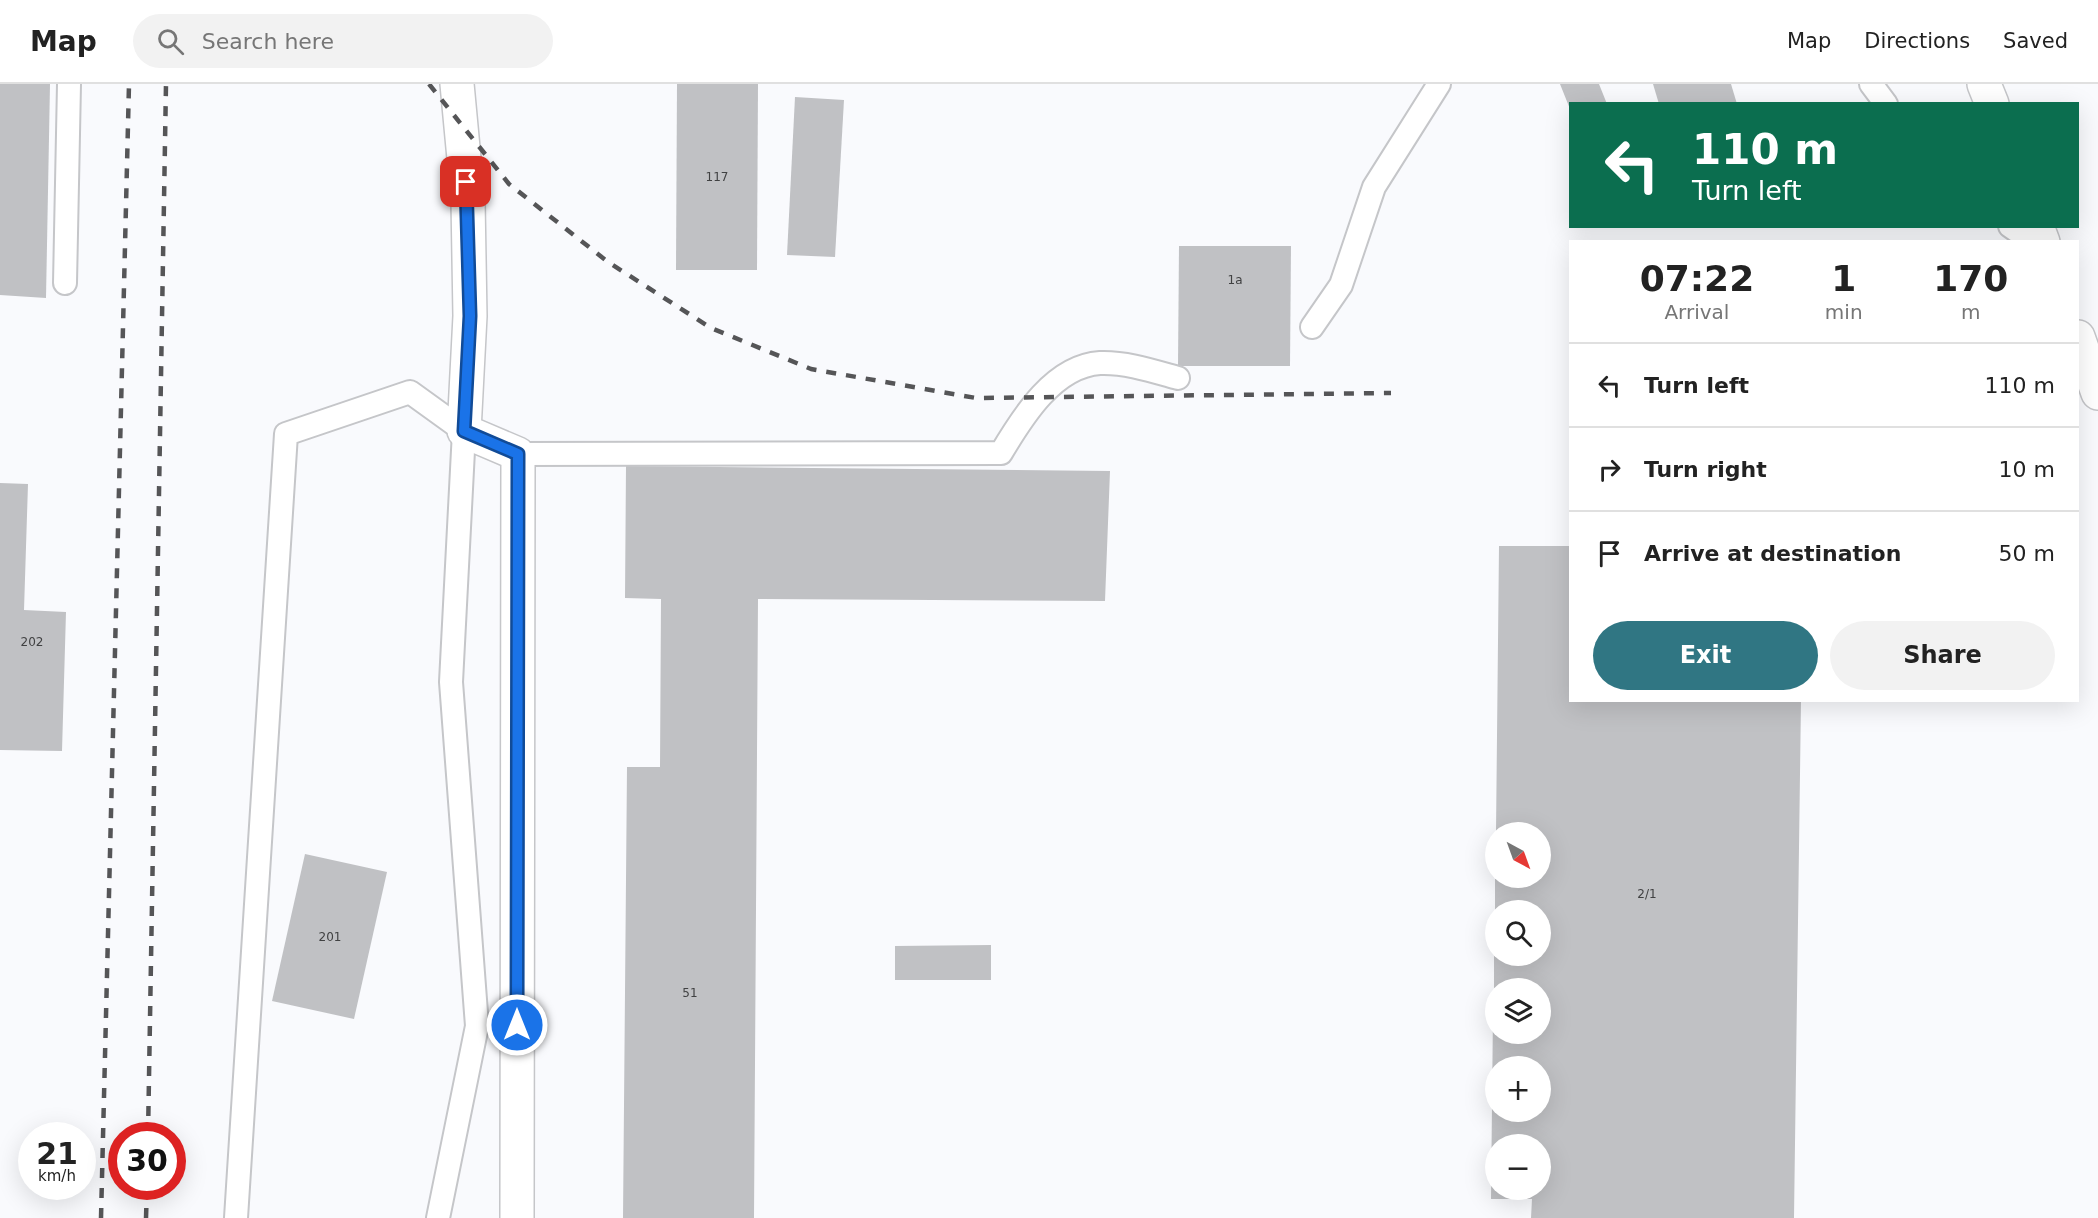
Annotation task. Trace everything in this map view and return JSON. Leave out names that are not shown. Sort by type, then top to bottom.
[{"type":"street","points":[[457,84],[468,224],[470,316],[464,431],[518,454],[517,1218]]},
{"type":"street","points":[[1984,84],[1991,102]]},
{"type":"street","points":[[2079,340],[2098,393]]},
{"type":"lane","points":[[65,283],[69,84]]},
{"type":"lane","points":[[1312,327],[1341,285],[1374,187],[1439,84]]},
{"type":"lane","points":[[1871,84],[1884,102]]},
{"type":"lane","points":[[2013,228],[2029,240]]},
{"type":"lane","points":[[518,454],[1001,453],[1023,415],[1067,372],[1100,363],[1135,366],[1178,378]]},
{"type":"lane","points":[[236,1218],[286,434],[410,392],[464,431],[451,682],[477,1026],[438,1218]]},
{"type":"building","points":[[0,84],[50,84],[46,298],[0,295]]},
{"type":"building","points":[[677,84],[758,84],[757,270],[676,270]]},
{"type":"building","points":[[1560,84],[1599,84],[1606,102],[1569,102],[1569,106]]},
{"type":"building","points":[[1653,84],[1731,84],[1736,102],[1658,102]]},
{"type":"building","points":[[795,97],[844,100],[835,257],[787,255]]},
{"type":"building","points":[[1179,246],[1291,246],[1290,366],[1178,366]]},
{"type":"building","points":[[626,466],[1110,471],[1105,601],[758,599],[754,1218],[623,1218],[627,767],[660,767],[661,599],[625,598]]},
{"type":"building","points":[[0,483],[28,484],[24,610],[66,612],[62,751],[0,750]]},
{"type":"building","points":[[1499,546],[1569,546],[1569,702],[1801,702],[1794,1218],[1531,1218],[1532,1200],[1551,1200],[1551,1134],[1492,1134],[1492,1122],[1551,1122],[1551,1056],[1493,1056],[1493,1044],[1551,1044],[1551,978],[1494,978],[1494,966],[1551,966],[1551,900],[1495,900],[1495,888],[1551,888],[1551,822],[1496,822]]},
{"type":"building","points":[[305,854],[387,872],[354,1019],[272,1001]]},
{"type":"building","points":[[991,945],[991,980],[895,980],[895,946]]},
{"type":"railway","points":[[101,1218],[129,84]]},
{"type":"railway","points":[[148,1122],[166,84]]},
{"type":"railway","points":[[429,84],[509,184],[608,262],[711,328],[811,369],[976,398],[1391,393]]},
{"type":"railway","points":[[146,1218],[147,1200]]},
{"type":"route","points":[[466,182],[470,316],[464,431],[518,454],[517,1025]]}]
